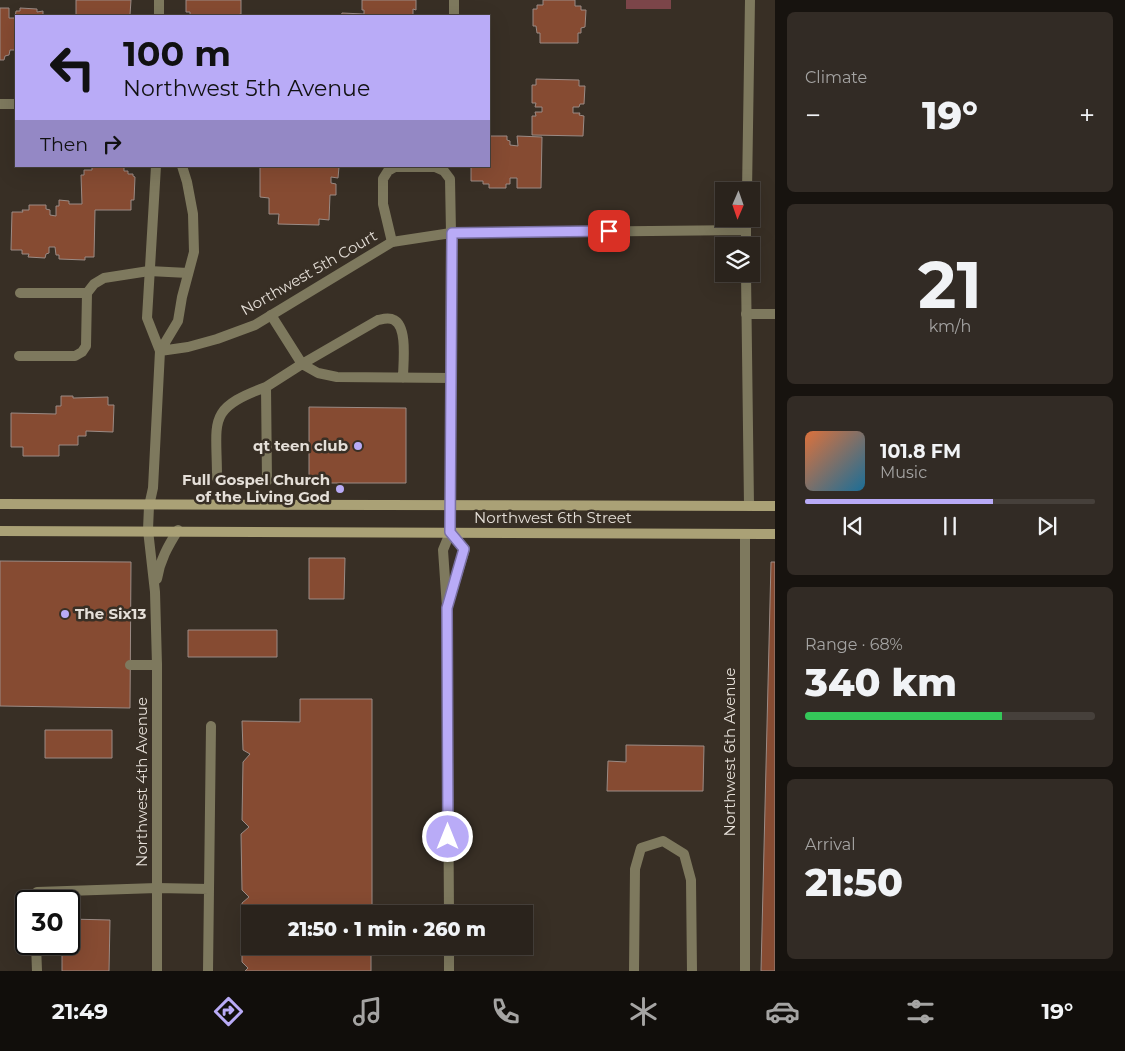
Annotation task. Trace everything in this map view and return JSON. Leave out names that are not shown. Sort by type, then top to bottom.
[{"type":"street","points":[[159,0],[159,15]]},
{"type":"street","points":[[454,0],[454,15]]},
{"type":"street","points":[[747,182],[750,0]]},
{"type":"street","points":[[0,104],[15,104]]},
{"type":"street","name":"Northwest 4th Avenue","points":[[156,167],[147,318],[160,351],[153,488],[149,506],[148,530],[155,592],[157,971]]},
{"type":"street","name":"Northwest 4th Avenue","points":[[160,351],[178,322],[194,252],[192,214],[187,182],[182,167]]},
{"type":"street","points":[[392,242],[382,204],[383,179],[388,171],[396,167],[435,167],[444,171],[450,179],[452,233],[450,532],[442,550],[447,608],[449,905]]},
{"type":"street","name":"Northwest 5th Court","points":[[160,351],[188,347],[217,339],[255,324],[392,242],[452,233],[715,225]]},
{"type":"street","points":[[19,356],[75,356],[82,352],[86,346],[87,293],[94,284],[104,278],[149,271],[188,273]]},
{"type":"street","points":[[746,282],[749,506]]},
{"type":"street","points":[[20,293],[87,293]]},
{"type":"street","points":[[746,314],[775,314]]},
{"type":"street","points":[[271,315],[302,364],[318,373],[337,377],[452,378]]},
{"type":"street","points":[[217,478],[217,421],[222,410],[244,395],[266,387],[378,320],[386,318],[394,320],[400,325],[403,333],[403,378]]},
{"type":"street","points":[[266,387],[268,481]]},
{"type":"street","name":"Northwest 6th Street","points":[[0,504],[149,506],[775,506]]},
{"type":"street","name":"Northwest 4th Avenue","points":[[155,592],[160,563],[178,530]]},
{"type":"street","name":"Northwest 6th Street","points":[[0,531],[178,530],[775,534]]},
{"type":"street","points":[[447,608],[464,549],[450,532]]},
{"type":"street","name":"Northwest 6th Avenue","points":[[745,534],[745,971]]},
{"type":"street","points":[[130,666],[156,665]]},
{"type":"street","points":[[208,971],[211,726]]},
{"type":"street","points":[[634,971],[635,869],[641,848],[663,841],[684,854],[691,880],[692,971]]},
{"type":"street","points":[[80,891],[209,888]]},
{"type":"street","points":[[36,955],[36,971]]},
{"type":"street","points":[[449,955],[449,971]]},
{"type":"shaded area","points":[[626,0],[671,0],[671,9],[626,9]]},
{"type":"building","points":[[76,0],[131,0],[130,15],[76,15]]},
{"type":"building","points":[[186,0],[241,0],[241,14],[237,15],[190,15],[190,12],[186,12]]},
{"type":"building","points":[[362,0],[416,0],[416,10],[413,9],[413,15],[341,15],[342,13],[364,14],[364,10],[362,10]]},
{"type":"building","points":[[543,0],[575,0],[575,6],[581,6],[581,10],[586,10],[585,27],[581,28],[581,33],[578,33],[578,43],[540,43],[540,33],[537,33],[536,26],[533,26],[533,9],[537,9],[537,5],[543,5]]},
{"type":"building","points":[[0,8],[9,8],[9,18],[15,18],[15,50],[10,50],[9,55],[5,56],[4,60],[0,60]]},
{"type":"building","points":[[20,8],[37,9],[37,12],[43,11],[43,15],[15,15],[16,11],[20,11]]},
{"type":"building","points":[[536,79],[579,80],[579,86],[585,86],[584,104],[580,104],[579,107],[573,107],[573,113],[580,113],[579,115],[584,116],[583,136],[532,135],[532,116],[536,116],[535,112],[542,112],[542,107],[535,107],[536,103],[532,103],[532,85],[536,85]]},
{"type":"building","points":[[490,136],[507,136],[510,145],[518,146],[517,136],[542,137],[541,188],[517,188],[517,178],[510,178],[510,184],[506,184],[506,188],[489,188],[489,184],[483,184],[483,181],[471,181],[471,167],[490,167]]},
{"type":"building","points":[[92,167],[124,167],[124,171],[128,171],[128,174],[133,174],[135,177],[134,200],[131,200],[131,210],[95,210],[94,257],[85,257],[85,260],[59,259],[59,255],[56,255],[55,247],[49,247],[49,253],[46,254],[45,258],[28,257],[29,254],[22,254],[22,250],[11,250],[12,212],[29,210],[29,205],[46,205],[46,209],[50,210],[50,215],[56,216],[56,206],[59,206],[59,200],[69,201],[69,204],[82,204],[81,175],[84,175],[84,170],[92,170]]},
{"type":"building","points":[[260,167],[339,167],[338,178],[331,177],[331,183],[336,184],[336,195],[330,195],[329,220],[319,219],[319,225],[278,224],[279,214],[269,214],[269,198],[260,197]]},
{"type":"building","points":[[61,396],[73,396],[73,398],[108,397],[108,405],[114,405],[113,432],[86,431],[86,436],[78,436],[78,445],[59,445],[59,456],[23,456],[23,447],[11,447],[11,413],[56,414],[56,406],[61,406]]},
{"type":"building","name":"qt teen club","points":[[309,407],[406,408],[406,483],[309,483]]},
{"type":"building","points":[[309,558],[345,558],[344,599],[309,599]]},
{"type":"building","name":"The Six13","points":[[0,561],[131,562],[130,708],[0,706]]},
{"type":"building","points":[[771,562],[775,562],[775,971],[761,971]]},
{"type":"building","points":[[188,630],[277,630],[277,657],[188,657]]},
{"type":"building","points":[[300,699],[372,699],[372,905],[242,905],[249,897],[242,890],[241,834],[249,827],[242,820],[243,762],[250,754],[243,750],[242,721],[300,722]]},
{"type":"building","points":[[45,730],[112,730],[112,758],[45,758]]},
{"type":"building","points":[[626,745],[704,746],[703,791],[607,791],[608,761],[626,762]]},
{"type":"building","points":[[80,919],[110,920],[109,971],[62,971],[62,955],[80,955]]},
{"type":"building","points":[[242,955],[371,955],[371,971],[245,971],[248,968],[242,962]]},
{"type":"place","name":"qt teen club","points":[[358,446]]},
{"type":"place","name":"Full Gospel Church of the Living God","points":[[340,489]]},
{"type":"place","name":"The Six13","points":[[65,614]]},
{"type":"route","points":[[448,837],[447,608],[464,549],[450,532],[452,233],[609,231]]}]
